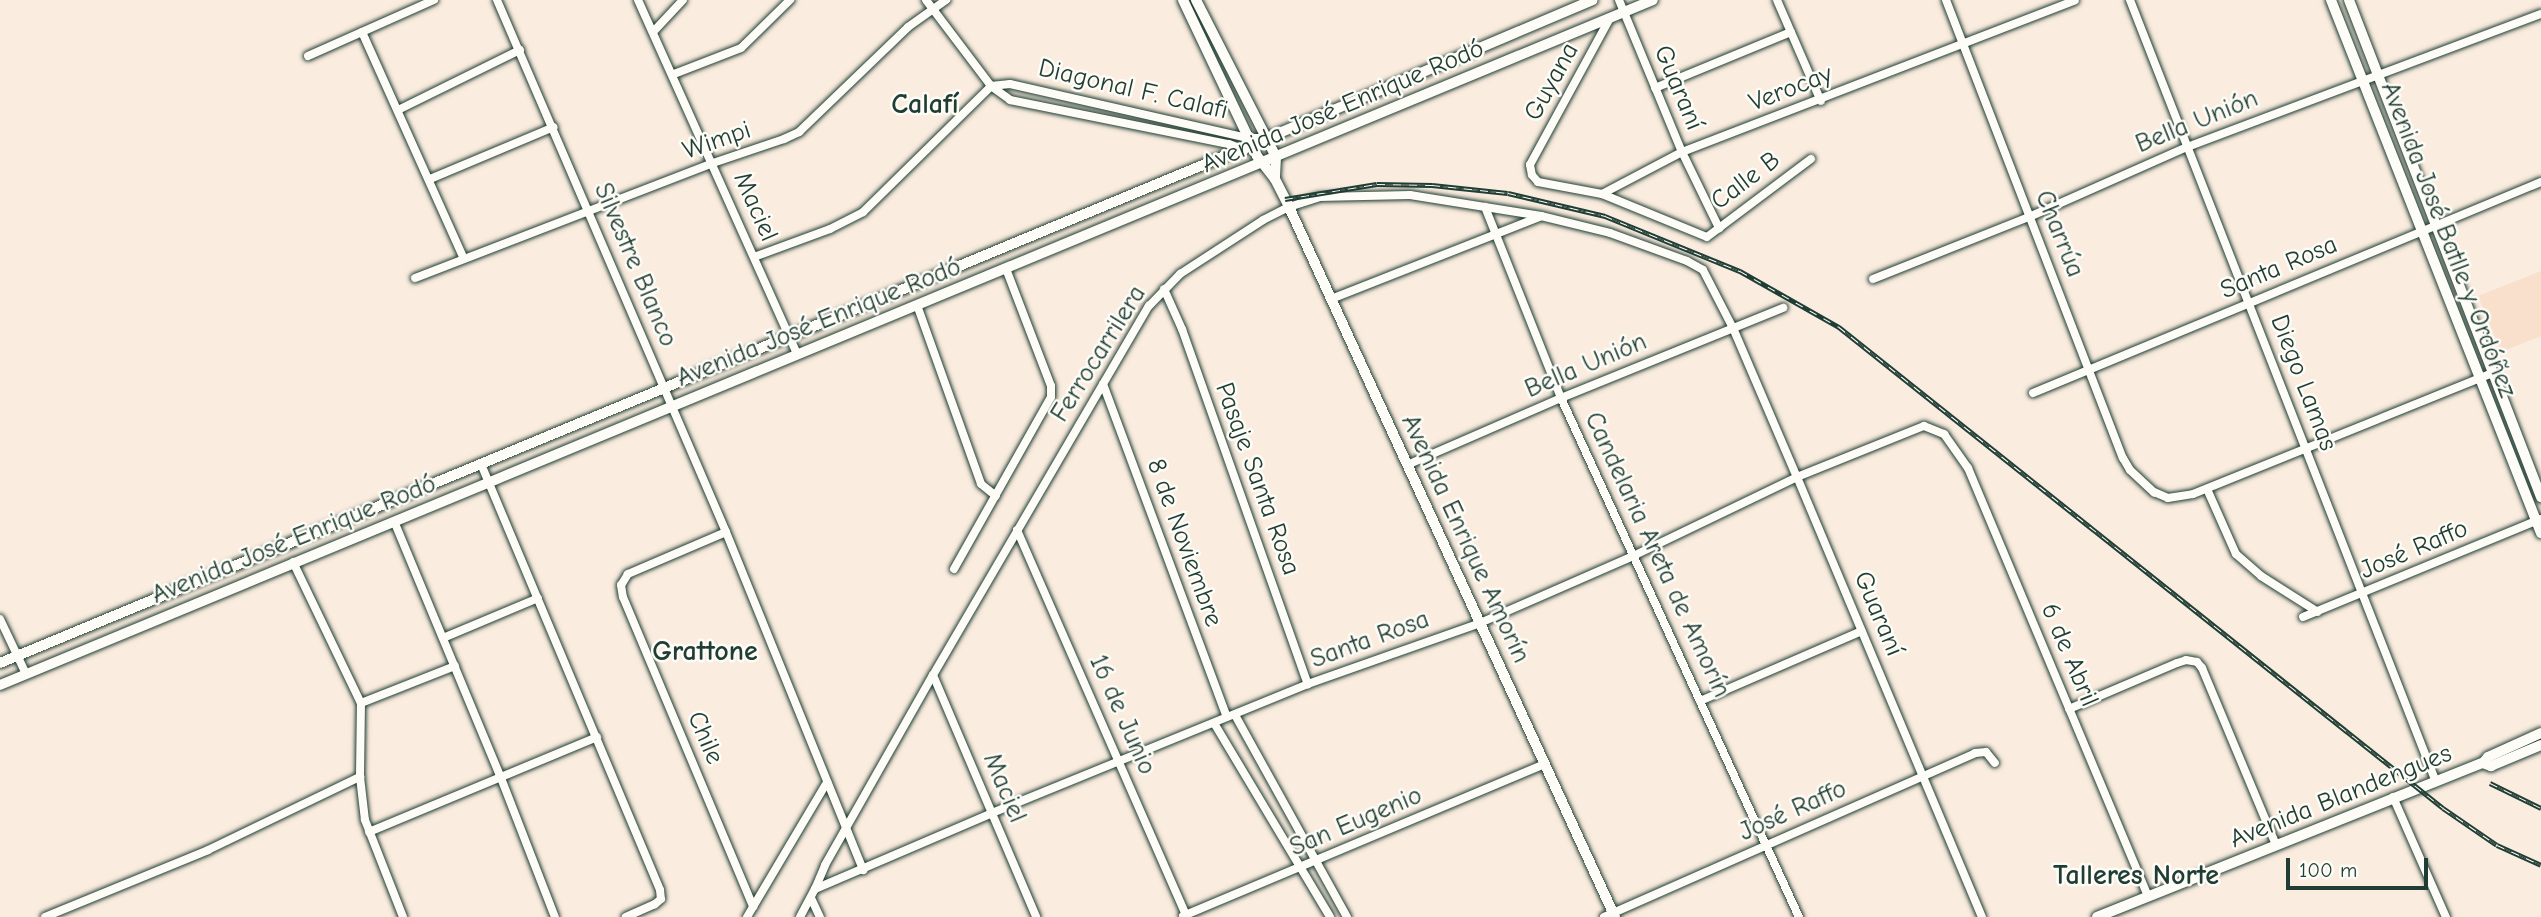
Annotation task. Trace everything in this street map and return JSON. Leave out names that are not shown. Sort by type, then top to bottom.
[{"type":"street","points":[[308,56],[434,0]]},
{"type":"street","name":"Silvestre Blanco","points":[[497,0],[590,210],[726,532],[827,782],[848,826],[863,870]]},
{"type":"street","name":"Maciel","points":[[638,0],[674,74],[797,354]]},
{"type":"street","points":[[654,31],[683,0]]},
{"type":"street","points":[[674,74],[741,48],[790,0]]},
{"type":"street","name":"Diagonal F. Calafi","points":[[926,0],[991,86],[1010,100],[1246,143]]},
{"type":"street","name":"Wimpi","points":[[415,278],[463,257],[799,132],[932,8],[946,0]]},
{"type":"street","name":"Avenida Enrique Amorín","points":[[1183,0],[1246,143],[1275,179],[1289,207],[1545,764],[1611,916]]},
{"type":"street","points":[[1196,0],[1276,157]]},
{"type":"street","name":"Avenida José Enrique Rodó","points":[[0,663],[1593,0]]},
{"type":"street","name":"Guaraní","points":[[1619,0],[1682,152],[1719,228]]},
{"type":"street","name":"Avenida José Enrique Rodó","points":[[0,685],[1006,269],[1259,160],[1276,157],[1653,0]]},
{"type":"street","points":[[1777,0],[1821,101]]},
{"type":"street","name":"Charrúa","points":[[1946,0],[2123,458],[2140,480],[2154,492],[2168,498],[2181,498],[2207,489]]},
{"type":"street","name":"Verocay","points":[[1602,194],[1682,152],[1821,101],[2075,0]]},
{"type":"street","name":"Diego Lamas","points":[[2130,0],[2436,782]]},
{"type":"street","name":"Avenida José Batlle y Ordóñez","points":[[2331,0],[2479,378],[2539,520],[2541,533]]},
{"type":"street","name":"Avenida José Batlle y Ordóñez","points":[[2349,0],[2541,497]]},
{"type":"street","name":"Bella Unión","points":[[1873,279],[2029,217],[2187,147],[2541,14]]},
{"type":"street","name":"Guyana","points":[[1602,194],[1538,182],[1532,175],[1530,166],[1610,18]]},
{"type":"street","points":[[362,32],[463,257]]},
{"type":"street","points":[[1655,88],[1791,32]]},
{"type":"street","points":[[398,110],[520,50]]},
{"type":"street","name":"Diagonal F. Calafi","points":[[991,86],[1010,84],[1246,143]]},
{"type":"street","points":[[754,257],[830,229],[863,212],[991,86]]},
{"type":"street","points":[[430,180],[554,127]]},
{"type":"street","name":"Avenida Enrique Amorín","points":[[1275,179],[1276,157]]},
{"type":"street","name":"Calle B","points":[[1602,194],[1707,237],[1811,159]]},
{"type":"street","name":"Santa Rosa","points":[[2033,393],[2541,182]]},
{"type":"street","name":"Ferrocarrilera","points":[[800,917],[933,675],[1144,314],[1164,289],[1205,257],[1263,220],[1289,207],[1319,197],[1353,195],[1410,195],[1541,216],[1610,233],[1703,270],[1733,328]]},
{"type":"street","name":"Candelaria Areta de Amorín","points":[[1485,206],[1561,398],[1800,917]]},
{"type":"street","points":[[1331,299],[1541,216]]},
{"type":"street","points":[[954,569],[1051,397],[1051,386],[1006,269]]},
{"type":"street","name":"Pasaje Santa Rosa","points":[[1164,289],[1182,329],[1308,684]]},
{"type":"street","points":[[917,305],[981,484],[996,496]]},
{"type":"street","name":"Bella Unión","points":[[1408,465],[1561,398],[1783,308]]},
{"type":"street","name":"Guaraní","points":[[1733,328],[1982,917]]},
{"type":"street","points":[[2318,612],[2260,576],[2236,554],[2207,489],[2493,373]]},
{"type":"street","name":"8 de Noviembre","points":[[1102,384],[1231,716],[1347,917]]},
{"type":"street","name":"Santa Rosa","points":[[813,894],[992,813],[1308,684],[1480,623],[1633,556],[1797,477],[1910,429],[1924,426],[1944,434]]},
{"type":"street","name":"6 de Abril","points":[[1944,434],[1968,468],[2148,896]]},
{"type":"street","points":[[481,464],[660,890],[661,899],[655,904],[626,917]]},
{"type":"street","name":"José Raffo","points":[[2303,617],[2363,595],[2539,520]]},
{"type":"street","points":[[394,521],[501,778],[555,917]]},
{"type":"street","points":[[321,529],[331,546]]},
{"type":"street","name":"16 de Junio","points":[[1017,530],[1185,916]]},
{"type":"street","name":"Chile","points":[[726,532],[628,574],[621,585],[623,597],[753,907]]},
{"type":"street","points":[[293,562],[361,704],[360,777],[369,832],[402,917]]},
{"type":"street","points":[[168,593],[177,611]]},
{"type":"street","points":[[443,638],[538,598]]},
{"type":"street","points":[[0,619],[26,674]]},
{"type":"street","points":[[1700,701],[1862,631]]},
{"type":"street","points":[[2069,709],[2186,660],[2192,660],[2202,668],[2276,845]]},
{"type":"street","points":[[361,704],[455,666]]},
{"type":"street","name":"Maciel","points":[[933,675],[1034,916]]},
{"type":"street","points":[[1214,723],[1331,917]]},
{"type":"street","name":"Avenida Blandengues","points":[[2097,917],[2483,763],[2488,757],[2541,733]]},
{"type":"street","points":[[369,832],[597,737]]},
{"type":"street","name":"Avenida Blandengues","points":[[2483,763],[2491,766],[2541,746]]},
{"type":"street","name":"José Raffo","points":[[1611,916],[1975,753],[1986,752],[1995,763]]},
{"type":"street","name":"San Eugenio","points":[[1185,916],[1316,863],[1545,764]]},
{"type":"street","points":[[45,917],[208,850],[360,777]]},
{"type":"street","points":[[747,917],[827,782]]},
{"type":"street","points":[[2393,797],[2446,917]]},
{"type":"street","points":[[813,894],[820,917]]},
{"type":"shaded area","points":[[2541,271],[2541,336],[2501,352],[2478,296]]},
{"type":"railway","points":[[1285,199],[1377,184],[1432,185],[1508,193],[1605,216],[1740,271],[1839,327],[2443,808],[2497,845],[2541,865]]},
{"type":"railway","points":[[2490,783],[2541,808]]},
{"type":"district","name":"Calafí","points":[[925,104]]},
{"type":"district","name":"Grattone","points":[[705,651]]},
{"type":"district","name":"Talleres Norte","points":[[2136,875]]}]
